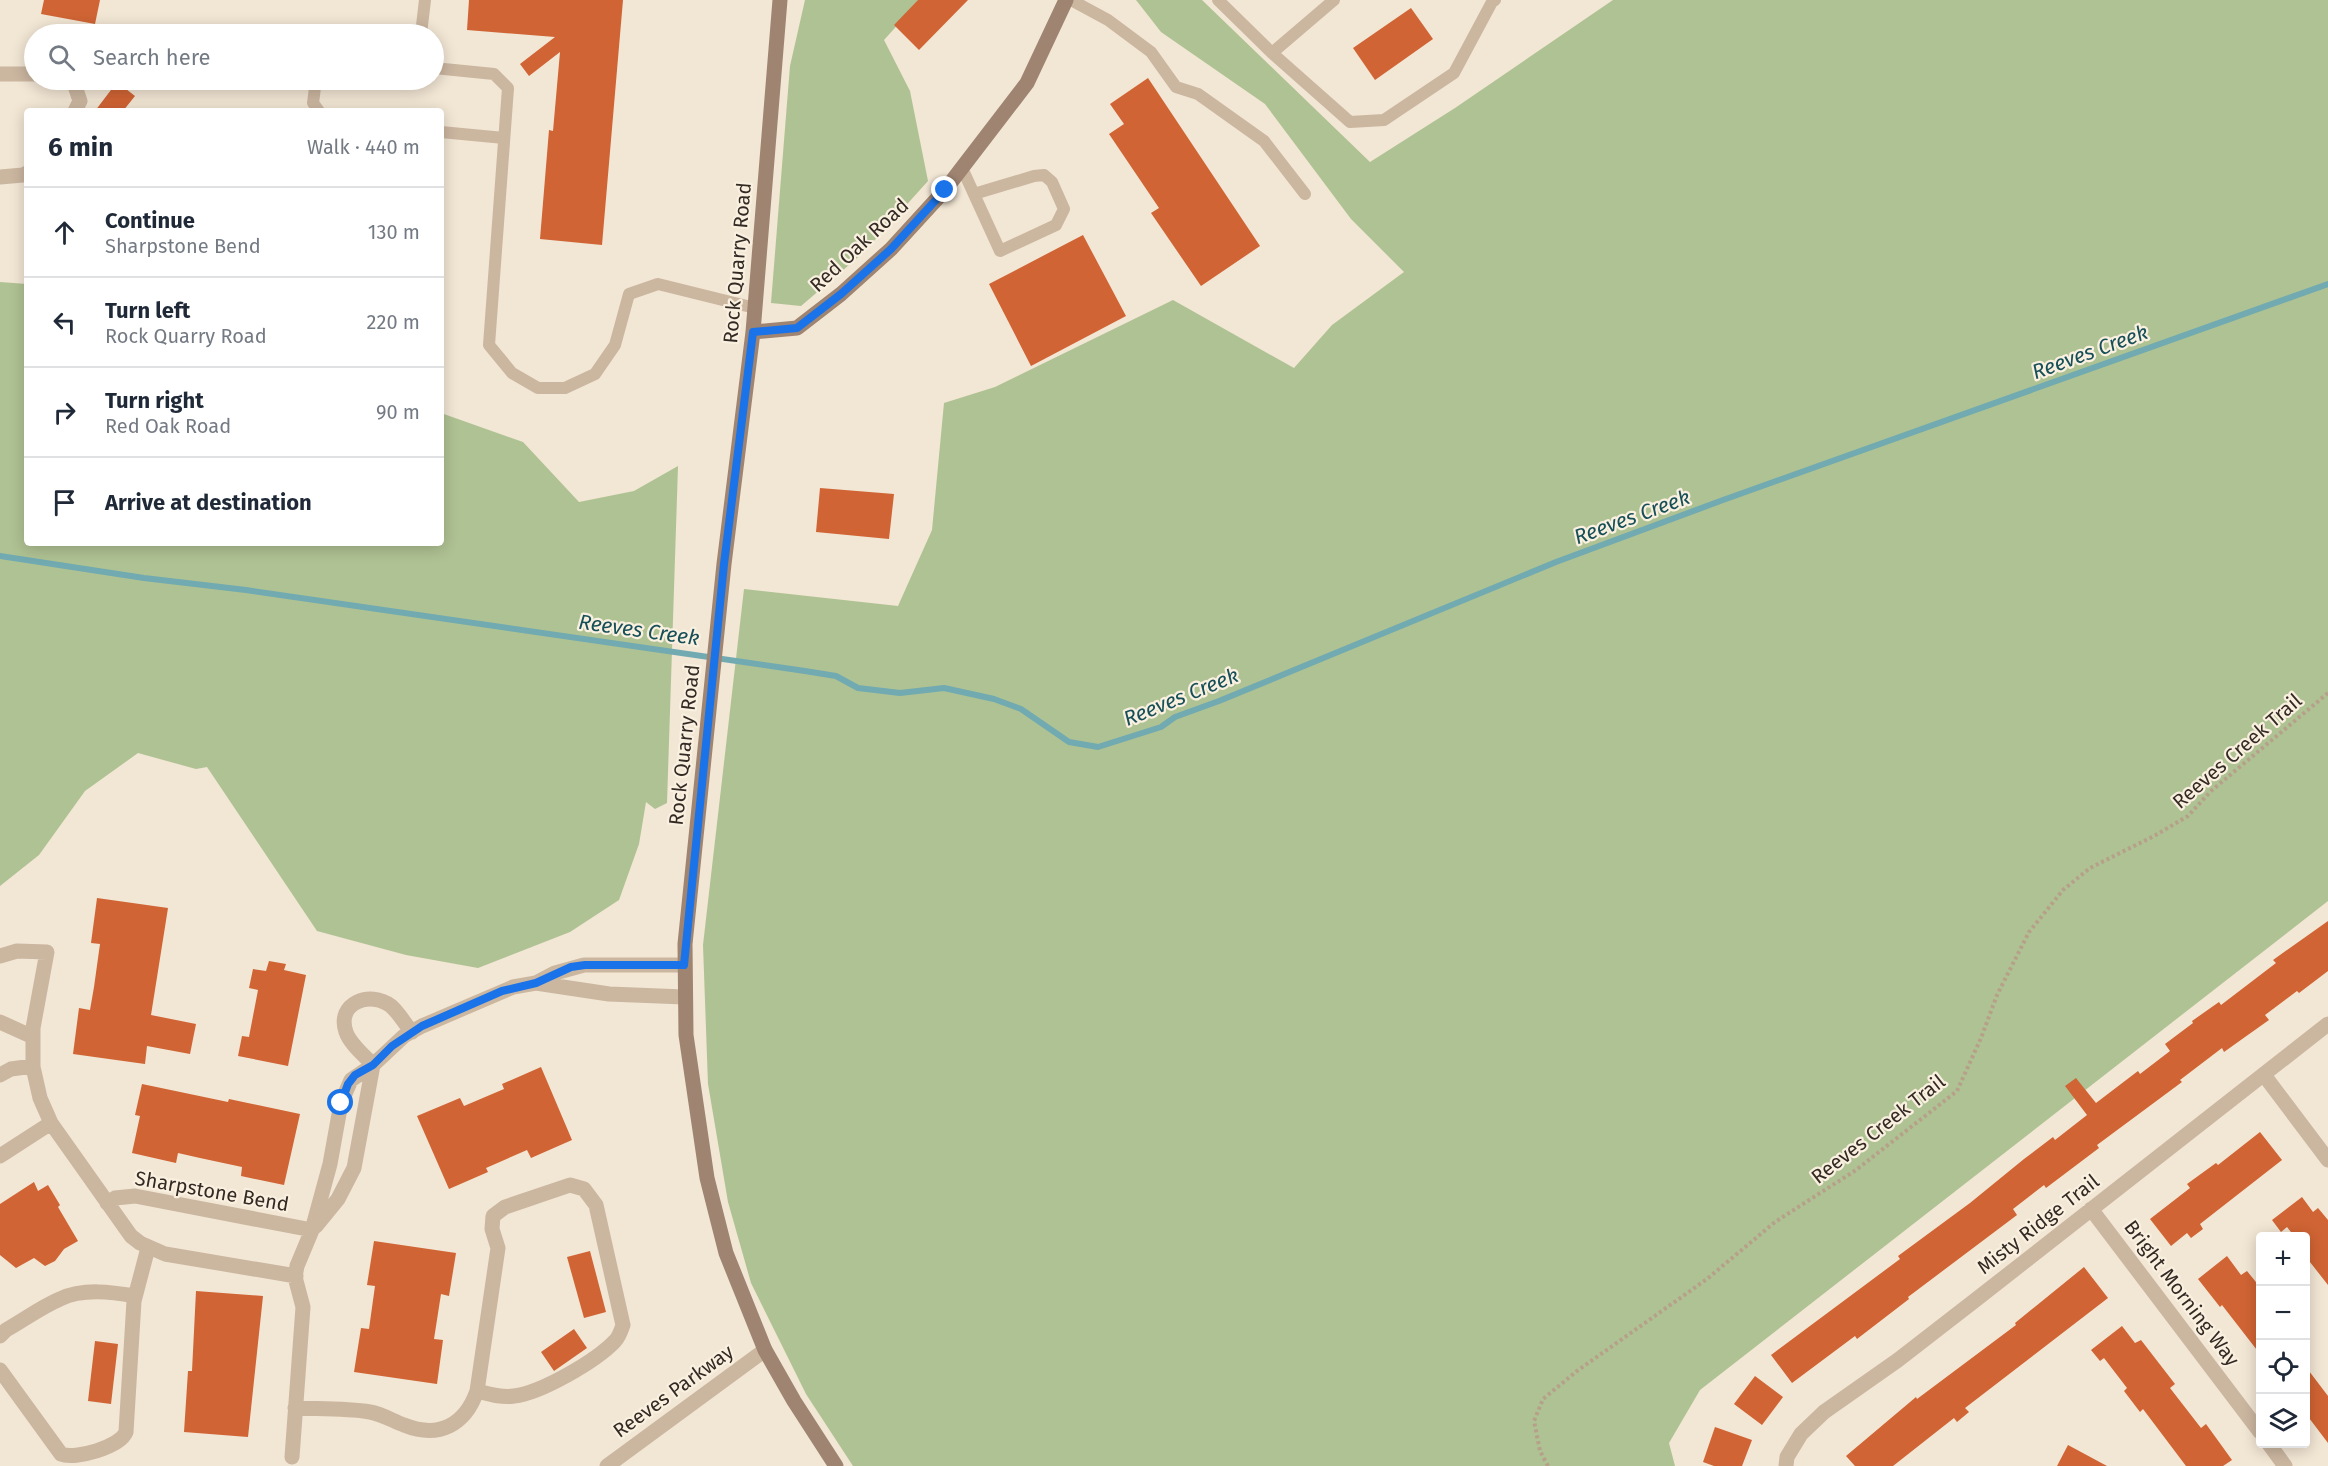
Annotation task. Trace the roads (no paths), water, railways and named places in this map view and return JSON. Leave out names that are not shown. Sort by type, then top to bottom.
[{"type":"street","name":"Rock Quarry Road","points":[[780,0],[753,332],[724,564],[684,965],[684,997],[686,1035],[707,1178],[726,1253],[765,1350],[794,1401],[836,1466]]},
{"type":"street","name":"Red Oak Road","points":[[753,332],[797,328],[841,294],[891,249],[962,168],[1027,83],[1066,0]]},
{"type":"street","points":[[0,74],[24,74]]},
{"type":"street","points":[[76,90],[80,101],[76,108]]},
{"type":"street","points":[[0,177],[24,174]]},
{"type":"street","points":[[0,956],[17,951],[47,952],[33,1037],[33,1066],[40,1098],[51,1123],[130,1236],[148,1248],[165,1254],[296,1276]]},
{"type":"street","name":"Sharpstone Bend","points":[[292,1457],[303,1307],[296,1276],[297,1266],[312,1230],[330,1164],[344,1093],[355,1075],[373,1065],[392,1046],[412,1032],[502,991],[536,983],[571,967],[684,965]]},
{"type":"street","name":"Sharpstone Bend","points":[[536,983],[587,992],[684,997]]},
{"type":"street","points":[[373,1065],[353,1043],[345,1029],[345,1020],[353,1004],[365,998],[382,1001],[395,1010],[412,1032]]},
{"type":"street","points":[[0,1022],[33,1037]]},
{"type":"street","name":"Misty Ridge Trail","points":[[1786,1466],[1787,1457],[1801,1434],[1824,1412],[1898,1359],[2328,1024]]},
{"type":"street","name":"Sharpstone Bend","points":[[312,1230],[338,1199],[354,1168],[373,1065]]},
{"type":"street","points":[[0,1075],[11,1069],[33,1066]]},
{"type":"street","points":[[2264,1075],[2328,1160]]},
{"type":"street","points":[[0,1156],[51,1123]]},
{"type":"street","points":[[295,1408],[369,1412],[407,1426],[430,1431],[441,1430],[458,1420],[473,1403],[477,1391],[498,1248],[492,1229],[493,1216],[505,1207],[570,1185],[584,1189],[596,1205],[623,1325],[618,1336],[600,1353],[535,1391],[507,1397],[477,1391]]},
{"type":"street","name":"Sharpstone Bend","points":[[107,1203],[115,1198],[135,1196],[312,1230]]},
{"type":"street","name":"Bright Morning Way","points":[[2091,1209],[2256,1427]]},
{"type":"street","points":[[0,1370],[61,1454],[67,1457],[76,1456],[116,1443],[124,1437],[135,1296],[148,1248]]},
{"type":"street","points":[[0,1336],[6,1330],[60,1298],[103,1293],[135,1296]]},
{"type":"street","name":"Reeves Parkway","points":[[607,1466],[765,1350]]},
{"type":"street","points":[[2272,1448],[2285,1466]]},
{"type":"lane","points":[[421,24],[425,0]]},
{"type":"lane","points":[[1071,0],[1108,20],[1151,52],[1176,87],[1198,94],[1264,141],[1305,194]]},
{"type":"lane","points":[[1218,0],[1272,53],[1350,122],[1384,120],[1454,74],[1492,2],[1496,0]]},
{"type":"lane","points":[[1272,53],[1334,0]]},
{"type":"lane","points":[[444,69],[494,74],[508,88],[489,345],[512,373],[538,388],[565,388],[595,374],[615,345],[629,294],[658,284],[755,308]]},
{"type":"lane","points":[[315,90],[313,103],[317,108]]},
{"type":"lane","points":[[444,132],[504,138]]},
{"type":"lane","points":[[962,168],[1000,251],[1056,225],[1065,209],[1052,182],[1044,175],[974,194]]},
{"type":"waterway","name":"Reeves Creek","points":[[0,556],[805,671],[836,676],[858,688],[900,693],[944,688],[994,699],[1021,709],[1069,742],[1098,747],[1161,727],[1175,717],[1556,562],[2328,284]]}]
